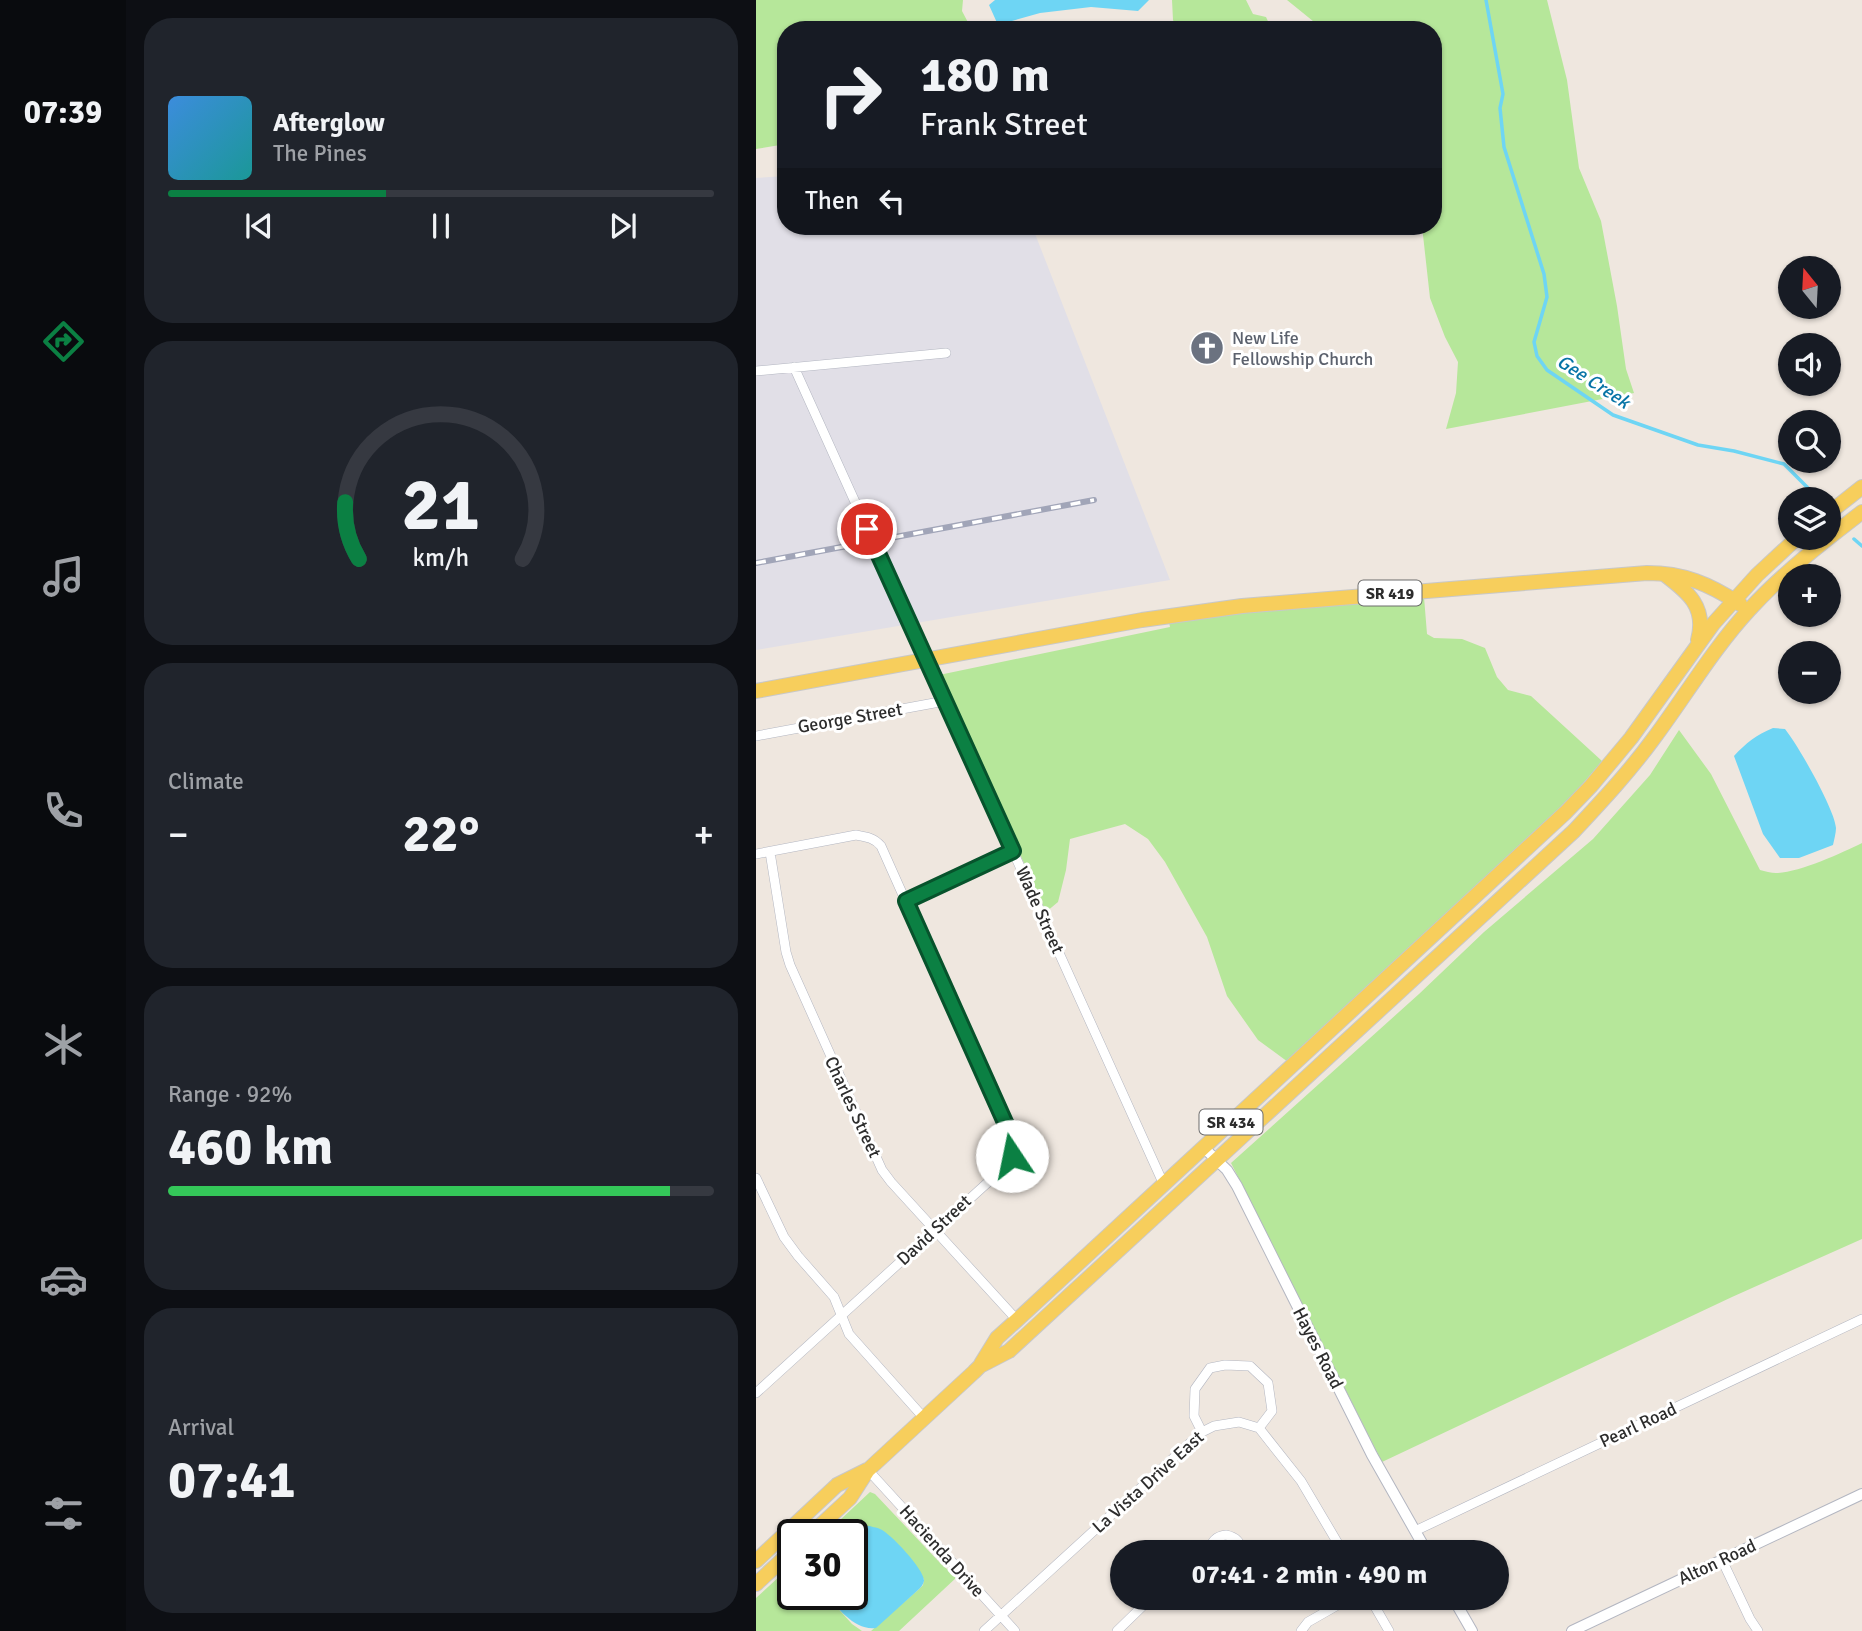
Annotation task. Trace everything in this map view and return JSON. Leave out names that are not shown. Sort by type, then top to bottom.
[{"type":"main road","points":[[1841,504],[1862,487]]},
{"type":"main road","points":[[1749,610],[1790,570],[1862,512]]},
{"type":"main road","points":[[1734,600],[1784,550]]},
{"type":"main road","name":"SR 419","points":[[756,691],[1142,620],[1254,605],[1663,573],[1695,579],[1749,610]]},
{"type":"main road","points":[[1663,573],[1693,599],[1701,621],[1697,645]]},
{"type":"main road","name":"SR 434","points":[[980,1366],[997,1338],[1491,882],[1591,786],[1631,738],[1697,645],[1734,600]]},
{"type":"main road","name":"SR 434","points":[[827,1519],[850,1498],[868,1470],[980,1366],[1009,1351],[1545,858],[1602,801],[1654,739],[1722,642],[1749,610]]},
{"type":"main road","points":[[1482,916],[1491,897],[1491,882]]},
{"type":"main road","name":"SR 434","points":[[756,1561],[837,1485],[868,1470]]},
{"type":"main road","points":[[756,1584],[777,1565]]},
{"type":"street","points":[[756,371],[946,354]]},
{"type":"street","name":"Wade Street","points":[[794,367],[1164,1185]]},
{"type":"street","name":"George Street","points":[[756,736],[945,701]]},
{"type":"street","name":"David Street","points":[[756,854],[856,835],[876,840],[1015,1146],[1007,1165],[842,1316],[757,1389]]},
{"type":"street","points":[[906,901],[1013,851]]},
{"type":"street","name":"Charles Street","points":[[769,852],[786,952],[796,981],[882,1170],[1017,1320]]},
{"type":"street","name":"Hayes Road","points":[[1203,1147],[1227,1170],[1237,1186],[1372,1455],[1420,1540]]},
{"type":"street","points":[[756,1178],[784,1237],[834,1297],[849,1334],[924,1418]]},
{"type":"street","name":"Pearl Road","points":[[1415,1531],[1862,1319]]},
{"type":"street","points":[[1202,1432],[1194,1416],[1195,1389],[1210,1368],[1226,1365],[1250,1366],[1268,1383],[1272,1411],[1259,1428],[1301,1481],[1336,1540]]},
{"type":"street","name":"La Vista Drive East","points":[[984,1631],[1202,1432],[1214,1426],[1239,1422],[1259,1428]]},
{"type":"street","name":"Hacienda Drive","points":[[868,1470],[1015,1631]]},
{"type":"street","name":"Alton Road","points":[[1572,1631],[1862,1493]]},
{"type":"street","points":[[1214,1540],[1226,1535],[1238,1540]]},
{"type":"street","points":[[1722,1560],[1758,1631]]},
{"type":"street","points":[[1117,1631],[1139,1610]]},
{"type":"street","points":[[1301,1631],[1308,1622],[1329,1610]]},
{"type":"street","points":[[1377,1610],[1389,1631]]},
{"type":"street","points":[[1460,1610],[1472,1631]]},
{"type":"shaded area","points":[[777,177],[777,235],[1036,235],[1170,580],[756,650],[756,178]]},
{"type":"green space","points":[[756,0],[963,0],[962,11],[967,21],[777,21],[777,146],[756,149]]},
{"type":"green space","points":[[1172,0],[1246,0],[1253,14],[1266,17],[1268,21],[1174,21]]},
{"type":"green space","points":[[1287,0],[1547,0],[1567,80],[1579,168],[1601,221],[1626,369],[1634,393],[1446,429],[1456,393],[1458,362],[1430,298],[1423,235],[1442,235],[1442,21],[1313,21]]},
{"type":"green space","points":[[1424,597],[1427,634],[1434,638],[1462,639],[1485,648],[1497,677],[1508,690],[1531,696],[1602,761],[1570,799],[1288,1062],[1258,1040],[1227,996],[1207,937],[1165,862],[1148,839],[1125,824],[1070,839],[1058,902],[1046,912],[939,675],[1170,627],[1169,622],[1256,611]]},
{"type":"green space","points":[[1679,730],[1711,774],[1760,870],[1776,873],[1796,870],[1862,843],[1862,1239],[1732,1297],[1382,1462],[1231,1163],[1484,932],[1593,839],[1650,775]]},
{"type":"green space","points":[[870,1492],[875,1494],[942,1565],[957,1577],[899,1631],[871,1631],[918,1590],[924,1579],[868,1535],[868,1519],[841,1519]]},
{"type":"green space","points":[[777,1579],[777,1610],[839,1610],[862,1631],[756,1631],[756,1598]]},
{"type":"water","points":[[995,0],[1149,0],[1138,11],[1091,7],[1040,13],[1012,21],[996,21],[989,5]]},
{"type":"water","points":[[1773,728],[1785,729],[1798,749],[1823,793],[1836,828],[1833,845],[1799,858],[1780,858],[1763,834],[1734,756],[1752,740]]},
{"type":"water","points":[[868,1526],[880,1529],[899,1544],[919,1569],[924,1581],[922,1586],[876,1628],[861,1626],[839,1610],[868,1610]]},
{"type":"waterway","name":"Gee Creek","points":[[1486,0],[1503,94],[1500,108],[1504,147],[1544,274],[1547,297],[1534,342],[1537,356],[1547,370],[1613,415],[1698,445],[1784,464],[1807,487]]},
{"type":"waterway","name":"Gee Creek","points":[[1854,539],[1862,546]]},
{"type":"railway","points":[[756,563],[1094,500]]},
{"type":"place","name":"New Life Fellowship Church","points":[[1207,348]]},
{"type":"route","points":[[867,529],[1013,851],[906,901],[1012,1138],[1015,1146],[1012,1156]]}]
